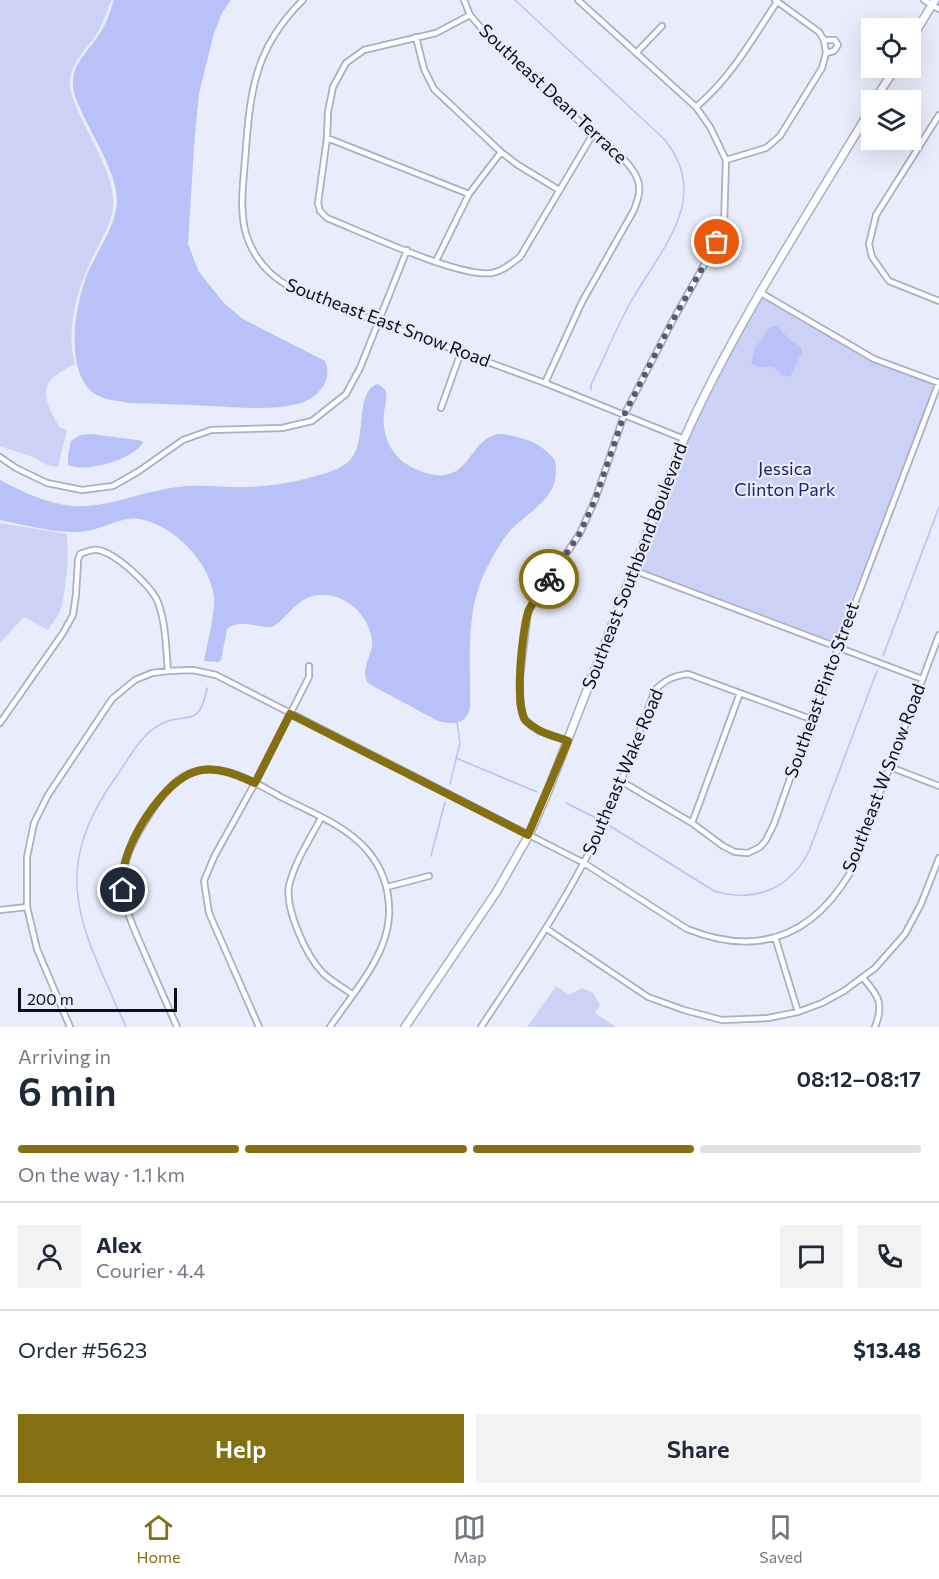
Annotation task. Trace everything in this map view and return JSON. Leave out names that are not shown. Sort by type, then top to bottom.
[{"type":"street","name":"Southeast East Snow Road","points":[[303,0],[276,30],[258,68],[250,102],[242,189],[243,216],[248,238],[256,256],[268,271],[284,286],[378,323],[545,383],[684,439]]},
{"type":"street","name":"Southeast Dean Terrace","points":[[464,0],[470,15],[503,51],[631,168],[638,180],[639,194],[634,210],[582,302],[545,383]]},
{"type":"street","points":[[568,741],[539,731],[524,719],[520,703],[520,676],[528,611],[580,533],[595,500],[624,415],[673,320],[717,242],[724,225],[726,208],[726,160],[710,127],[696,107],[579,0]]},
{"type":"street","points":[[921,25],[935,5],[924,0]]},
{"type":"street","points":[[696,107],[726,78],[776,1],[813,26],[824,40],[826,53],[822,68],[780,136],[765,148],[726,160]]},
{"type":"street","points":[[470,15],[449,28],[364,50],[346,63],[333,87],[328,112],[327,138],[318,203],[320,211],[327,218],[436,261],[477,273],[494,273],[520,257],[593,134]]},
{"type":"street","points":[[636,53],[662,26]]},
{"type":"street","points":[[416,37],[424,69],[434,88],[501,152],[559,190]]},
{"type":"street","points":[[824,40],[835,40],[838,45],[834,51],[826,53]]},
{"type":"street","points":[[939,115],[876,215],[869,244],[872,257],[889,281],[939,301]]},
{"type":"street","name":"Southeast Southbend Boulevard","points":[[405,1027],[497,891],[528,835],[568,741],[684,439],[725,354],[861,125]]},
{"type":"street","points":[[327,138],[469,194]]},
{"type":"street","points":[[436,261],[469,194],[501,152]]},
{"type":"street","points":[[0,457],[16,468],[47,483],[82,490],[113,486],[183,440],[211,430],[282,428],[312,421],[346,394],[360,368],[407,250]]},
{"type":"street","points":[[760,293],[874,359],[939,383]]},
{"type":"street","points":[[441,408],[461,352]]},
{"type":"street","name":"Southeast Pinto Street","points":[[621,781],[692,823],[735,852],[748,853],[760,847],[766,840],[774,824],[811,719],[939,383]]},
{"type":"street","points":[[0,723],[73,615],[78,560],[80,554],[89,550],[98,550],[111,555],[152,590],[159,604],[168,670]]},
{"type":"street","points":[[633,570],[921,679]]},
{"type":"street","name":"Southeast W Snow Road","points":[[70,1027],[37,949],[27,907],[29,846],[34,823],[48,795],[112,699],[135,680],[168,670],[194,670],[216,675],[584,863],[687,929],[705,936],[749,943],[776,937],[807,924],[839,891],[850,873],[939,635]]},
{"type":"street","points":[[259,1027],[209,913],[204,881],[214,857],[255,783],[309,676],[309,666]]},
{"type":"street","name":"Southeast Wake Road","points":[[481,1027],[547,929],[584,863],[621,781],[654,690],[674,676],[688,674],[811,719]]},
{"type":"street","points":[[692,823],[740,693]]},
{"type":"street","points":[[890,767],[939,786]]},
{"type":"street","points":[[177,1027],[129,918],[123,890],[124,867],[135,838],[175,782],[201,770],[213,769],[230,772],[255,783],[348,832],[366,849],[380,867],[387,887],[389,914],[384,942],[378,957],[330,1027]]},
{"type":"street","points":[[321,818],[292,875],[288,889],[291,910],[308,953],[322,973],[352,994]]},
{"type":"street","points":[[547,929],[648,997],[722,1020],[768,1018],[798,1012],[844,992],[887,956],[905,934],[921,904],[939,858]]},
{"type":"street","points":[[387,887],[429,876]]},
{"type":"street","points":[[0,910],[27,907]]},
{"type":"street","points":[[776,937],[798,1012]]},
{"type":"street","points":[[863,978],[872,988],[879,1003],[879,1015],[875,1027]]},
{"type":"street","points":[[722,1020],[723,1027]]},
{"type":"green space","points":[[0,0],[111,0],[99,30],[77,60],[70,80],[75,103],[107,171],[113,196],[113,208],[108,226],[78,294],[72,322],[72,350],[75,364],[54,377],[48,383],[46,390],[46,397],[59,427],[67,430],[58,467],[47,465],[33,457],[0,446]]},
{"type":"green space","name":"Jessica Clinton Park","points":[[761,297],[863,357],[935,385],[835,642],[639,568],[690,432],[724,363]]},
{"type":"green space","points":[[0,523],[67,534],[68,562],[60,612],[48,630],[24,617],[0,643]]},
{"type":"green space","points":[[556,986],[569,995],[582,988],[593,993],[600,1005],[595,1013],[616,1027],[527,1027]]},
{"type":"shaded area","points":[[114,0],[231,0],[222,13],[214,33],[199,94],[188,244],[199,272],[224,303],[243,319],[325,361],[327,376],[322,388],[304,402],[264,408],[130,403],[95,394],[85,383],[78,369],[75,353],[76,316],[84,283],[110,229],[117,203],[109,168],[76,99],[73,80],[76,67],[105,25]]},
{"type":"shaded area","points":[[771,326],[777,326],[790,340],[801,347],[802,352],[790,377],[782,375],[773,367],[758,367],[751,363],[755,348]]},
{"type":"shaded area","points":[[378,384],[386,392],[384,423],[388,441],[398,457],[413,468],[439,475],[451,473],[460,468],[489,437],[499,434],[531,442],[544,449],[555,460],[556,474],[549,494],[508,533],[481,581],[470,634],[470,708],[466,717],[458,722],[438,721],[369,684],[365,674],[372,645],[369,629],[357,610],[339,598],[318,595],[307,598],[272,627],[243,624],[232,626],[227,629],[221,660],[219,662],[204,661],[214,598],[206,572],[198,559],[177,537],[152,522],[139,519],[126,519],[92,530],[76,532],[43,529],[0,520],[0,480],[45,500],[64,505],[86,506],[181,487],[280,484],[331,471],[349,461],[355,453],[366,396],[370,389]]},
{"type":"shaded area","points":[[91,434],[137,440],[143,443],[119,460],[97,466],[68,465],[71,441],[80,435]]},
{"type":"waterway","points":[[515,0],[664,139],[678,161],[684,183],[683,204],[676,225],[624,315],[591,385],[591,390]]},
{"type":"waterway","points":[[883,656],[939,507]]},
{"type":"waterway","points":[[610,826],[714,891],[743,895],[757,894],[781,884],[792,875],[809,851],[877,671]]},
{"type":"waterway","points":[[126,1027],[85,931],[79,902],[77,873],[82,843],[95,812],[139,743],[156,727],[175,719],[195,715],[204,702],[207,688]]},
{"type":"waterway","points":[[450,784],[460,743],[457,722]]},
{"type":"waterway","points":[[456,758],[537,792]]},
{"type":"waterway","points":[[431,856],[445,802]]},
{"type":"waterway","points":[[566,803],[598,819]]},
{"type":"way so far","points":[[549,579],[580,533],[595,500],[624,415],[673,320],[717,242]]},
{"type":"route","points":[[123,890],[124,867],[129,849],[149,815],[175,782],[201,770],[213,769],[230,772],[255,783],[290,714],[528,835],[568,741],[539,731],[524,719],[520,703],[520,676],[528,611],[549,579]]}]
